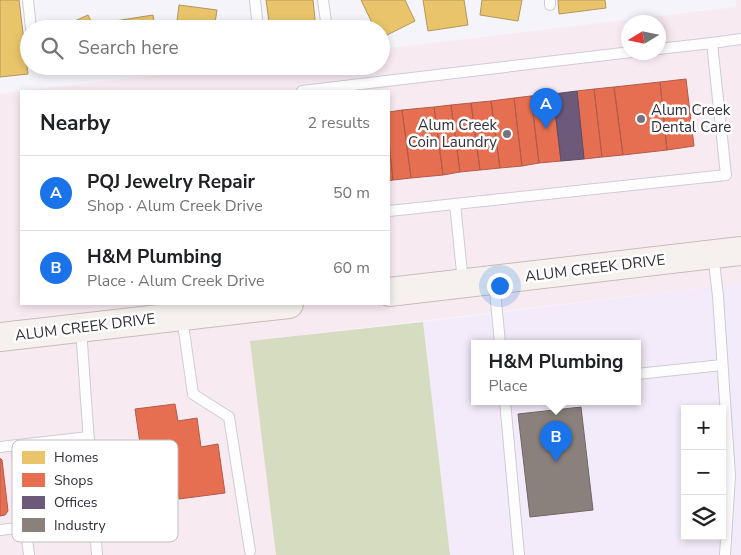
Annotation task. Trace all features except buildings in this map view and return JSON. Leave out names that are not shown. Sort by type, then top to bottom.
[{"type":"main road","name":"ALUM CREEK DRIVE","points":[[390,292],[741,251]]},
{"type":"main road","name":"ALUM CREEK DRIVE","points":[[0,337],[280,305]]},
{"type":"lane","points":[[28,0],[30,20]]},
{"type":"lane","points":[[255,0],[257,20]]},
{"type":"lane","points":[[324,0],[326,20]]},
{"type":"lane","points":[[666,48],[741,39]]},
{"type":"lane","points":[[390,211],[726,175],[712,43]]},
{"type":"lane","points":[[310,90],[621,53]]},
{"type":"lane","points":[[455,204],[463,283]]},
{"type":"lane","points":[[713,254],[730,476],[725,555]]},
{"type":"lane","points":[[494,280],[500,340]]},
{"type":"lane","points":[[182,316],[193,394],[229,417],[250,551]]},
{"type":"lane","points":[[80,328],[89,440]]},
{"type":"lane","points":[[641,374],[722,365]]},
{"type":"lane","points":[[505,405],[519,555]]},
{"type":"lane","points":[[65,440],[89,437]]},
{"type":"lane","points":[[28,542],[29,555]]},
{"type":"lane","points":[[96,542],[97,555]]},
{"type":"shaded area","points":[[736,0],[741,0],[741,283],[251,341],[276,555],[0,555],[0,94],[20,91],[20,305],[390,305],[390,90],[32,90],[159,75],[390,75],[390,48],[621,21],[621,60],[666,60],[666,15],[736,7]]},
{"type":"shaded area","points":[[741,283],[741,555],[450,555],[423,322]]},
{"type":"green space","points":[[423,322],[450,555],[276,555],[250,341]]},
{"type":"place","name":"Alum Creek Dental Care","points":[[641,119]]},
{"type":"place","name":"PQJ Jewelry Repair","points":[[546,129]]},
{"type":"place","name":"Alum Creek Coin Laundry","points":[[507,134]]},
{"type":"place","name":"H&M Plumbing","points":[[556,462]]}]
